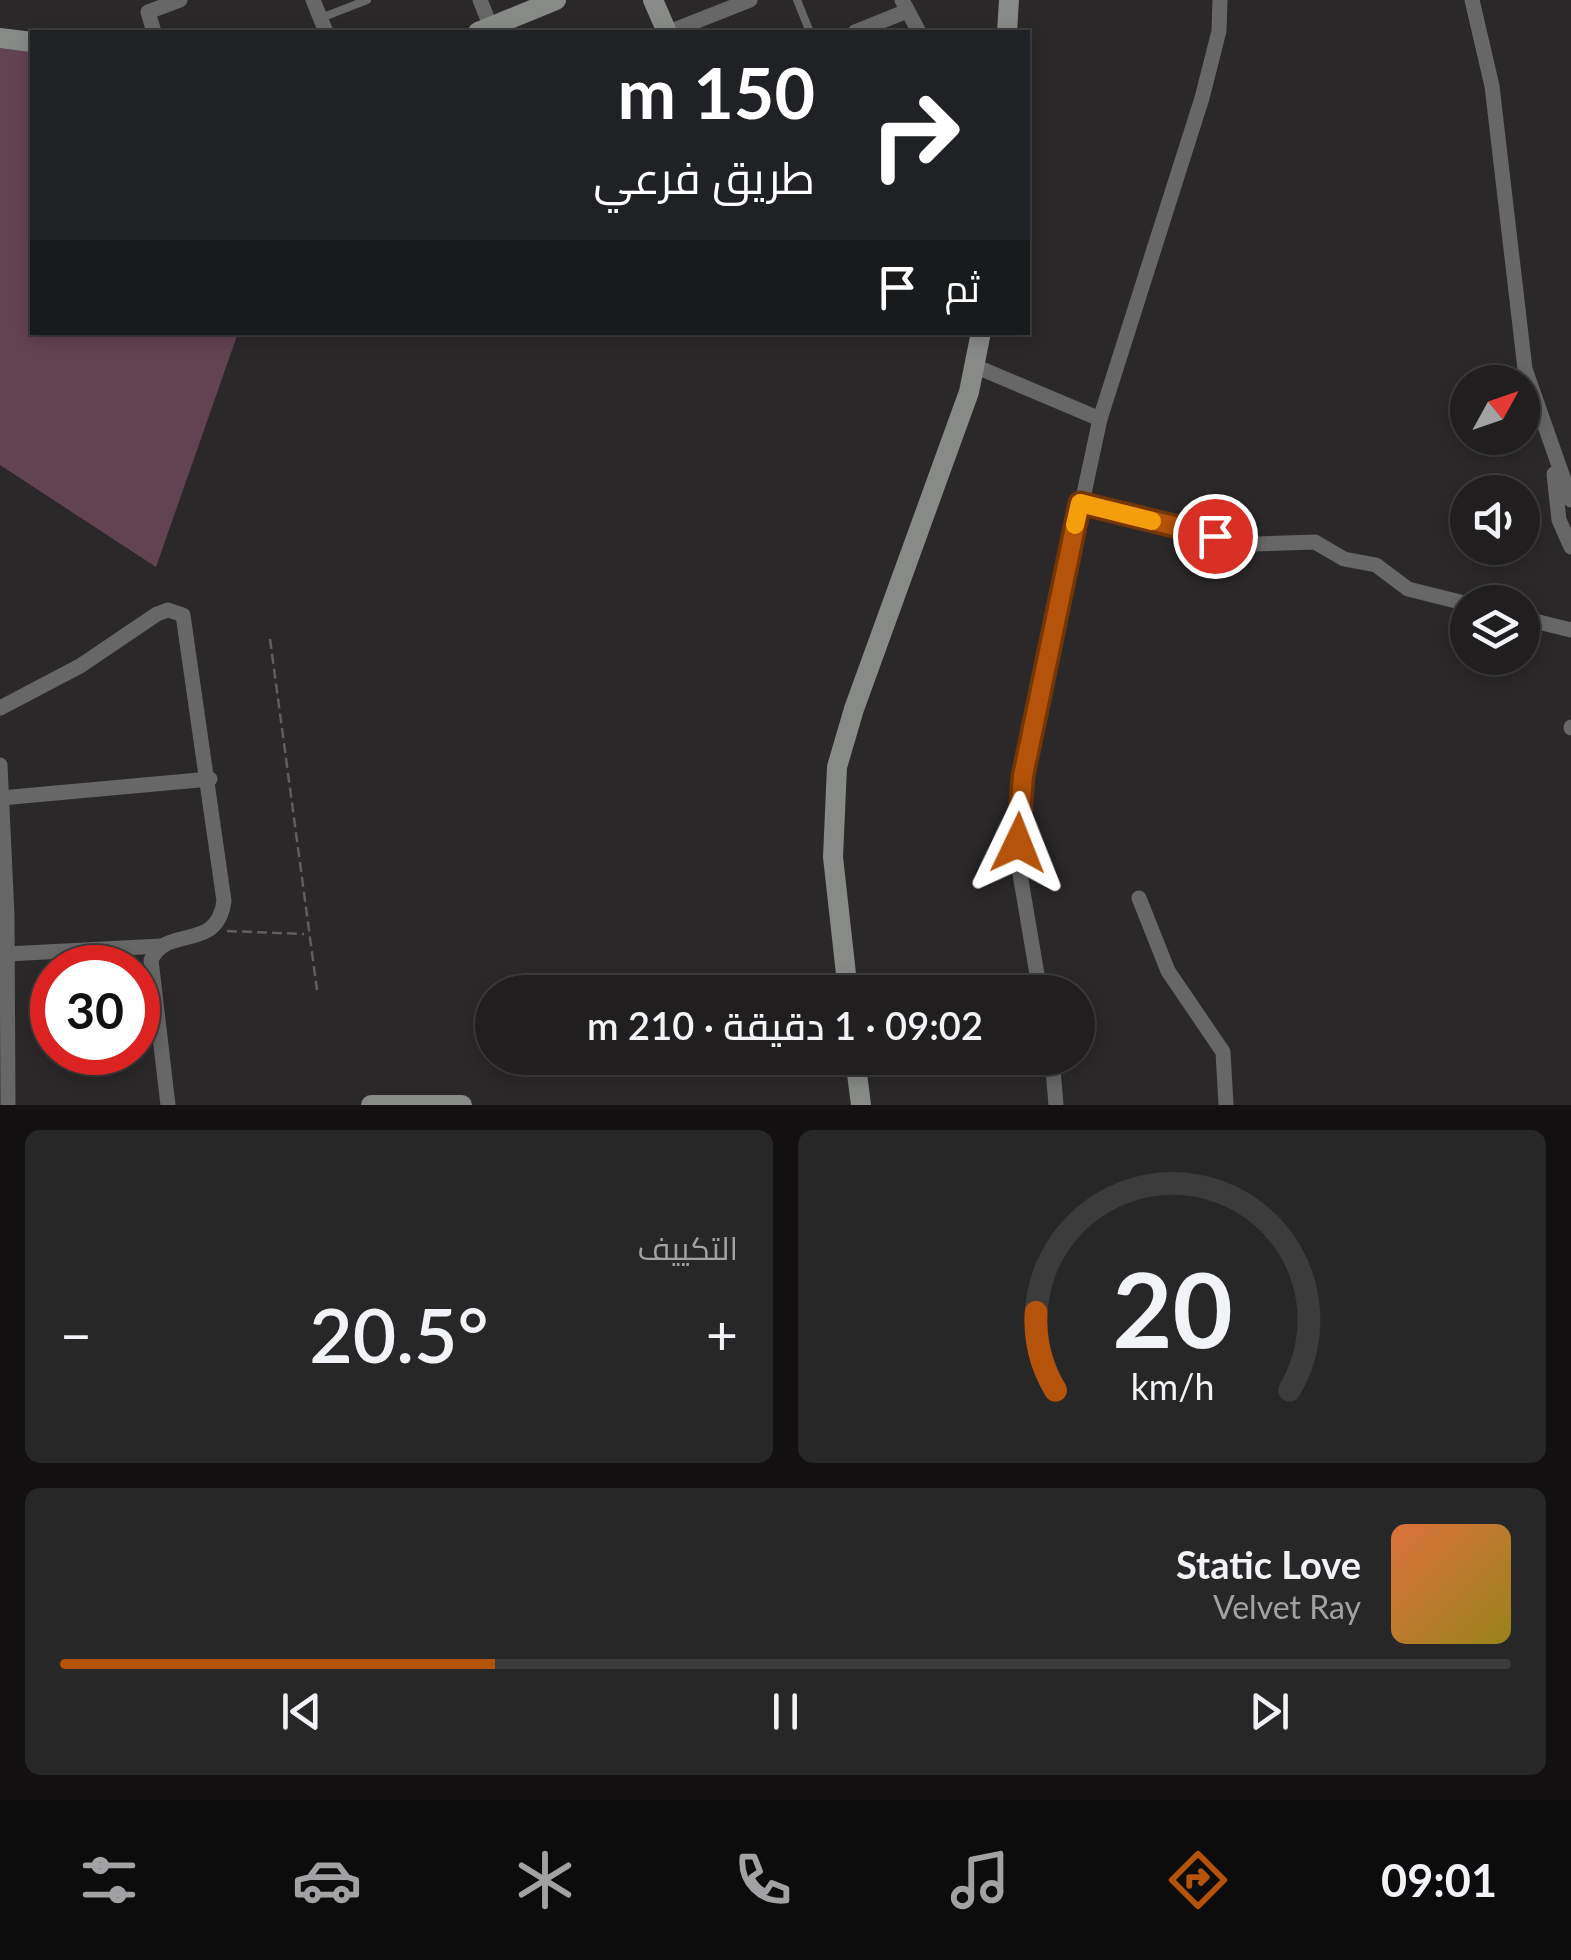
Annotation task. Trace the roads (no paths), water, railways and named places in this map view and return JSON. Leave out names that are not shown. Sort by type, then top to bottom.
[{"type":"street","points":[[153,30],[146,6],[180,0]]},
{"type":"street","points":[[313,0],[324,26]]},
{"type":"street","points":[[480,0],[487,30]]},
{"type":"street","points":[[489,30],[556,0]]},
{"type":"street","points":[[653,0],[667,30]]},
{"type":"street","points":[[673,30],[750,0]]},
{"type":"street","points":[[1008,30],[1009,0]]},
{"type":"street","points":[[1037,975],[1022,890],[1018,812],[1100,420],[1202,98],[1220,25],[1220,0]]},
{"type":"street","points":[[1472,0],[1492,86],[1525,370],[1571,500]]},
{"type":"street","points":[[859,30],[905,5],[918,30]]},
{"type":"street","points":[[0,38],[30,42]]},
{"type":"street","points":[[846,975],[833,857],[837,768],[976,367],[981,335]]},
{"type":"street","points":[[976,367],[1100,420]]},
{"type":"street","points":[[1552,455],[1559,520],[1571,547]]},
{"type":"street","points":[[1080,503],[1253,544],[1315,542],[1344,559],[1376,565],[1408,588],[1450,599]]},
{"type":"street","points":[[0,708],[80,666],[157,614],[177,610],[188,626],[224,902],[220,919],[210,930],[161,946],[7,954]]},
{"type":"street","points":[[1540,622],[1571,630]]},
{"type":"street","points":[[0,764],[8,1105]]},
{"type":"street","points":[[2,798],[210,779]]},
{"type":"street","points":[[1139,898],[1168,971],[1224,1052],[1226,1105]]},
{"type":"street","points":[[161,946],[150,968],[168,1105]]},
{"type":"street","points":[[857,1075],[861,1105]]},
{"type":"street","points":[[1053,1075],[1056,1105]]},
{"type":"street","points":[[371,1105],[462,1105]]},
{"type":"lane","points":[[324,26],[367,0]]},
{"type":"lane","points":[[797,0],[809,30]]}]
